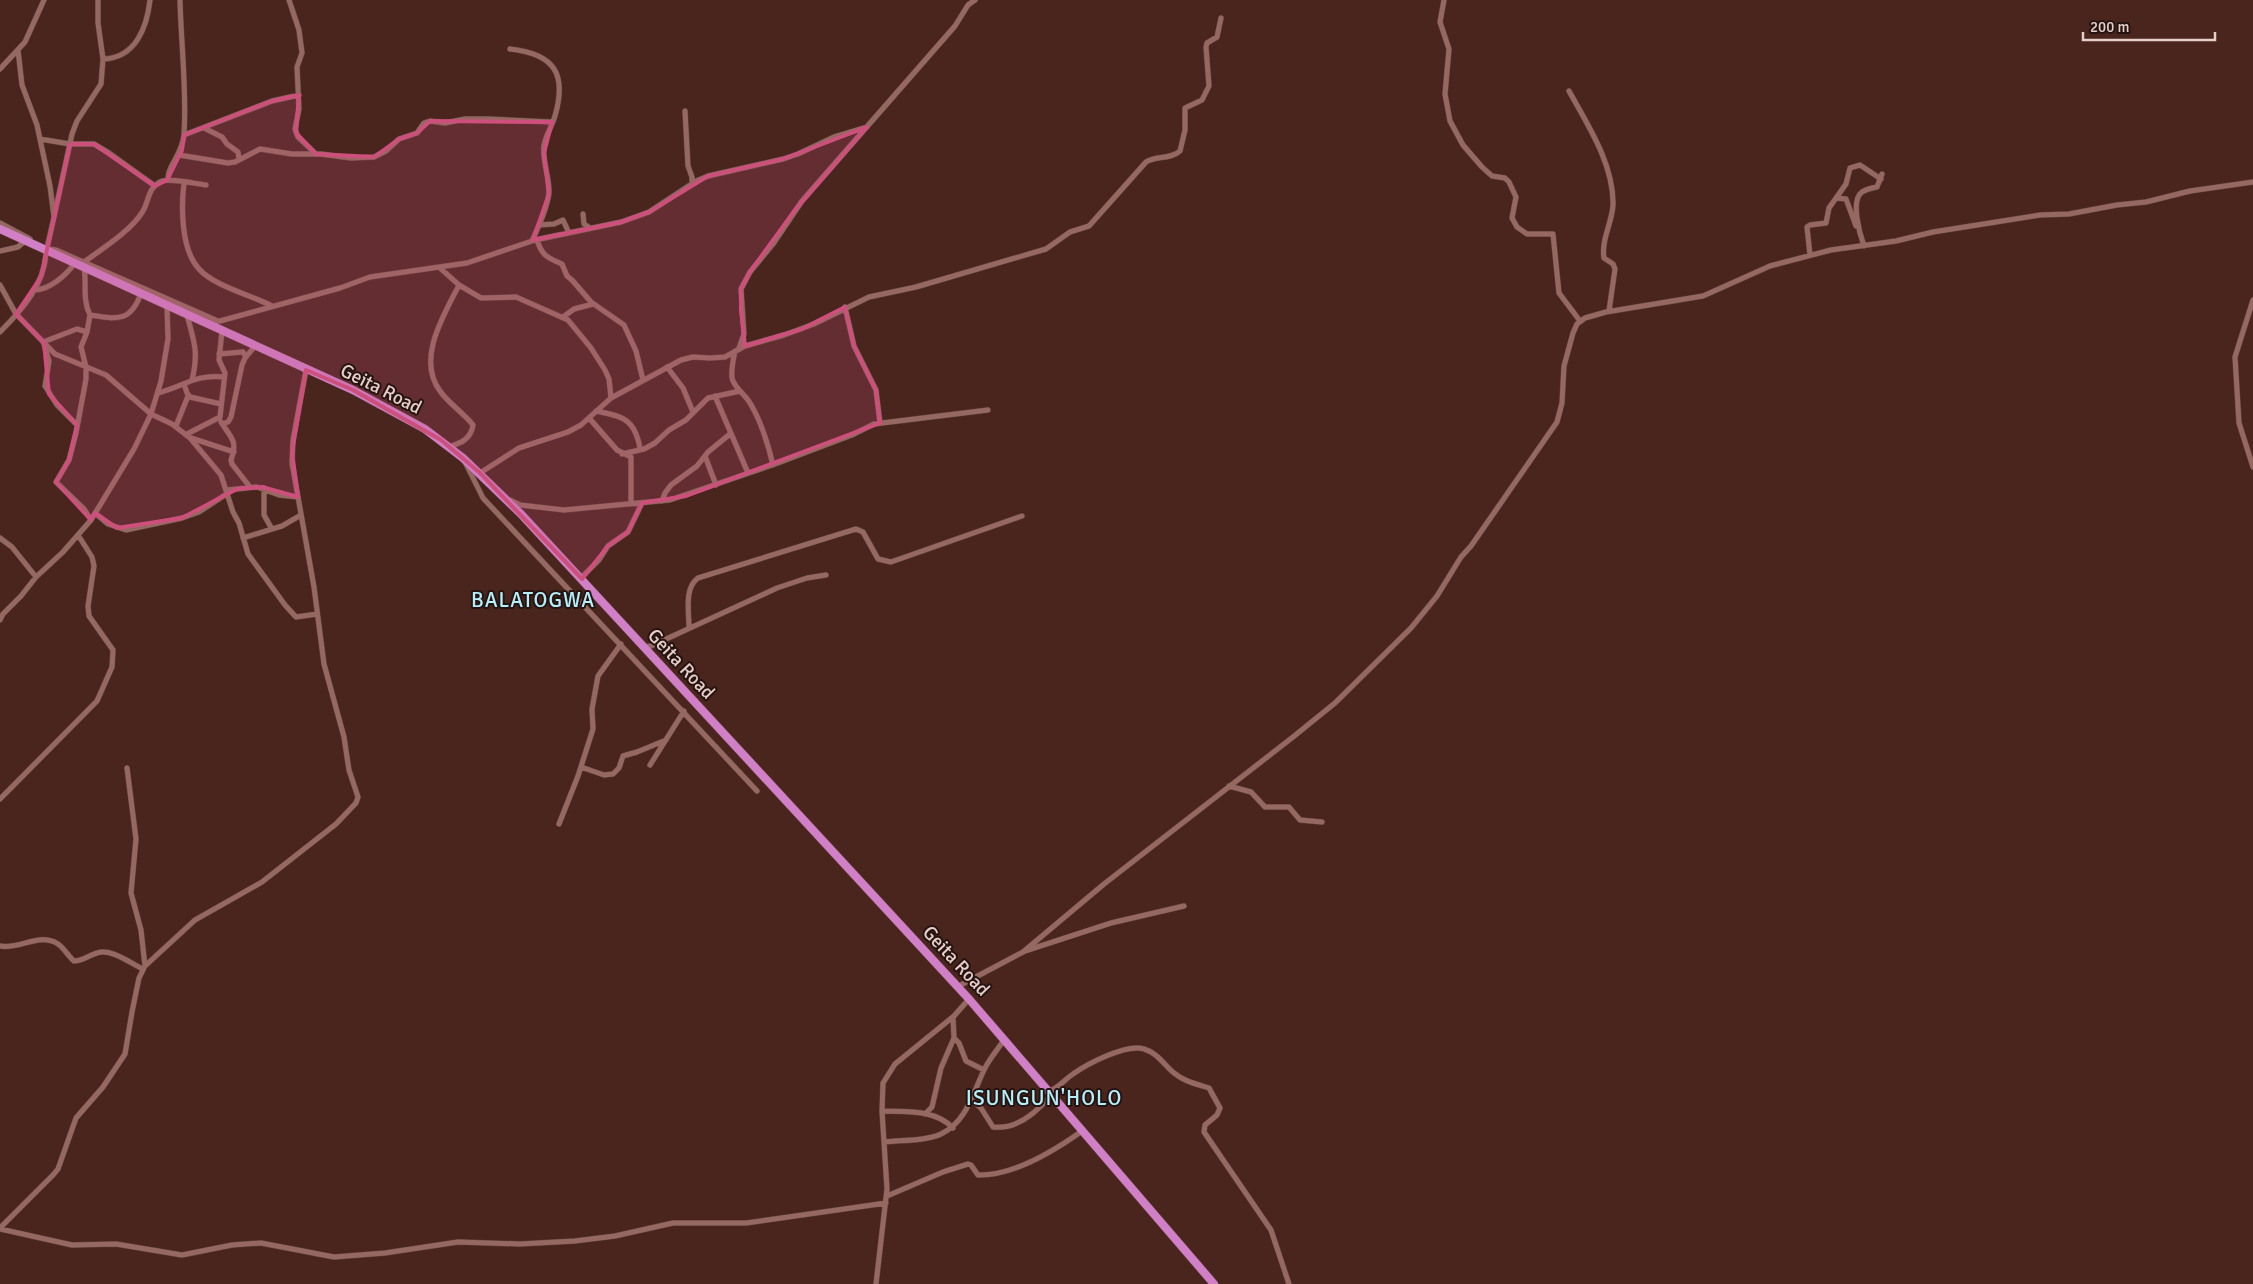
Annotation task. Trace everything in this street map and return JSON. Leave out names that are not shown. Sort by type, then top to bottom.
[{"type":"highway","name":"Geita Road","points":[[0,229],[75,264],[84,265],[203,323],[353,390],[425,430],[464,458],[480,472],[580,578],[969,999],[1214,1284]]},
{"type":"street","points":[[0,69],[30,34],[44,0]]},
{"type":"street","points":[[0,332],[34,290],[46,262],[46,249],[77,121],[101,84],[103,59],[98,23],[98,0]]},
{"type":"street","points":[[103,59],[115,57],[138,42],[147,22],[150,0]]},
{"type":"street","points":[[168,180],[169,172],[179,155],[184,135],[185,81],[180,0]]},
{"type":"street","points":[[289,0],[300,30],[302,56],[297,67],[299,95],[296,133],[316,154]]},
{"type":"street","points":[[773,464],[766,439],[755,413],[740,390],[735,386],[732,378],[737,350],[744,334],[740,299],[744,280],[773,244],[795,210],[962,17],[968,5],[976,0]]},
{"type":"street","points":[[1444,0],[1440,22],[1449,50],[1445,94],[1450,121],[1467,150],[1482,166],[1492,176],[1505,178],[1509,182],[1516,197],[1512,218],[1517,227],[1527,234],[1553,234],[1559,293],[1580,321]]},
{"type":"street","points":[[480,472],[518,448],[568,432],[589,418],[612,398],[667,367],[688,358],[719,359],[737,350],[802,329],[869,296],[916,287],[1036,253],[1054,244],[1070,232],[1089,226],[1146,162],[1180,152],[1185,130],[1185,108],[1202,100],[1209,86],[1206,47],[1207,43],[1217,36],[1221,18]]},
{"type":"street","points":[[510,49],[528,51],[544,60],[559,75],[561,88],[544,144],[549,194],[534,241]]},
{"type":"street","points":[[18,50],[22,85],[37,125],[54,217]]},
{"type":"street","points":[[1569,91],[1595,141],[1611,184],[1612,218],[1603,245],[1604,258],[1613,264],[1615,268],[1609,311]]},
{"type":"street","points":[[184,135],[272,101],[299,95]]},
{"type":"street","points":[[685,111],[687,159],[692,184]]},
{"type":"street","points":[[179,155],[228,163],[260,148],[292,154],[316,154],[351,158],[374,157],[386,151],[400,139],[418,133],[424,123],[430,121],[445,122],[465,119],[489,119],[552,122]]},
{"type":"street","points":[[203,323],[220,322],[340,288],[370,277],[440,268],[482,258],[534,241],[621,222],[649,212],[692,184],[708,176],[784,159],[834,137],[867,127]]},
{"type":"street","points":[[204,128],[222,136],[227,144],[238,152],[240,159]]},
{"type":"street","points":[[40,138],[70,144],[94,144],[110,152],[155,186]]},
{"type":"street","points":[[1810,255],[1807,227],[1826,223],[1829,208],[1846,184],[1848,170],[1854,166],[1864,167],[1882,176],[1877,187],[1862,192],[1858,197],[1857,209],[1860,234],[1873,244]]},
{"type":"street","points":[[84,265],[136,220],[143,212],[149,193],[160,182],[168,180],[206,185]]},
{"type":"street","points":[[957,987],[994,969],[1022,952],[1096,890],[1293,737],[1335,702],[1411,628],[1437,596],[1460,558],[1471,546],[1557,422],[1562,403],[1564,366],[1573,333],[1580,321],[1609,311],[1703,296],[1770,266],[1810,255],[1933,232],[2026,217],[2069,214],[2117,205],[2146,202],[2190,191],[2253,182]]},
{"type":"street","points":[[184,183],[182,217],[190,253],[198,269],[216,280],[272,306]]},
{"type":"street","points":[[1835,198],[1846,199],[1864,246]]},
{"type":"street","points":[[583,214],[584,224],[590,228]]},
{"type":"street","points":[[539,225],[553,224],[563,220],[569,233]]},
{"type":"street","points":[[0,223],[46,249],[56,250],[84,265],[220,322]]},
{"type":"street","points":[[0,251],[18,247],[26,240]]},
{"type":"street","points":[[534,241],[551,261],[562,264],[567,276],[593,304],[624,325],[636,351],[643,380]]},
{"type":"street","points":[[34,290],[50,286],[75,264]]},
{"type":"street","points":[[84,265],[86,282],[84,299],[90,315],[87,332],[81,347],[86,367],[86,379],[69,460],[56,482],[84,510],[91,520]]},
{"type":"street","points":[[440,268],[459,285],[481,298],[516,297],[568,320],[596,355],[609,379],[612,398]]},
{"type":"street","points":[[0,285],[16,314],[44,343],[63,358],[106,375],[151,414],[176,426],[189,436],[218,471],[248,554],[293,616],[305,617],[317,614]]},
{"type":"street","points":[[449,446],[467,439],[472,431],[472,425],[440,391],[434,378],[431,360],[434,341],[441,320],[459,285]]},
{"type":"street","points":[[90,315],[120,318],[135,307],[141,293]]},
{"type":"street","points":[[2253,300],[2235,357],[2239,423],[2253,467]]},
{"type":"street","points":[[563,317],[574,309],[593,304]]},
{"type":"street","points":[[0,620],[3,614],[36,577],[91,520],[134,449],[151,414],[158,393],[168,339],[167,306]]},
{"type":"street","points":[[845,307],[854,346],[876,390],[880,422]]},
{"type":"street","points":[[187,315],[196,347],[196,362],[192,380]]},
{"type":"street","points":[[44,343],[77,329],[87,332]]},
{"type":"street","points":[[222,331],[219,360],[225,371],[219,418],[233,439],[234,452],[230,460],[250,487]]},
{"type":"street","points":[[44,343],[48,361],[45,386],[57,405],[77,424]]},
{"type":"street","points":[[222,424],[228,422],[231,417],[242,366],[246,357],[255,346]]},
{"type":"street","points":[[219,354],[240,351],[246,357]]},
{"type":"street","points":[[667,367],[683,388],[693,412]]},
{"type":"street","points":[[144,967],[195,920],[217,906],[249,891],[336,824],[356,803],[358,797],[349,770],[342,730],[324,664],[292,452],[306,370]]},
{"type":"street","points":[[158,393],[205,376],[224,377]]},
{"type":"street","points":[[176,426],[188,396],[184,384]]},
{"type":"street","points":[[622,454],[640,450],[655,443],[668,430],[686,420],[708,398],[740,390]]},
{"type":"street","points":[[188,396],[221,404]]},
{"type":"street","points":[[715,396],[748,473]]},
{"type":"street","points":[[503,496],[520,506],[564,510],[662,501],[686,496],[880,422],[988,410]]},
{"type":"street","points":[[596,411],[619,416],[628,421],[640,442],[640,450]]},
{"type":"street","points":[[189,436],[219,418]]},
{"type":"street","points":[[589,418],[622,454],[630,457],[631,503]]},
{"type":"street","points":[[662,501],[664,493],[671,485],[697,466],[705,456],[730,434]]},
{"type":"street","points":[[189,436],[234,452]]},
{"type":"street","points":[[705,456],[716,485]]},
{"type":"street","points":[[464,458],[483,498],[758,790]]},
{"type":"street","points":[[95,513],[108,524],[126,530],[182,518],[198,512],[227,492],[250,487],[264,488],[279,495],[298,497]]},
{"type":"street","points":[[264,488],[264,515],[272,529]]},
{"type":"street","points":[[580,578],[582,579],[599,560],[608,546],[628,532],[642,503]]},
{"type":"street","points":[[243,538],[290,522],[301,515]]},
{"type":"street","points":[[689,627],[689,593],[691,586],[698,578],[856,529],[863,532],[878,559],[891,562],[1022,516]]},
{"type":"street","points":[[0,799],[97,701],[112,667],[112,650],[89,616],[94,566],[92,557],[78,535]]},
{"type":"street","points":[[0,538],[12,547],[36,577]]},
{"type":"street","points":[[642,647],[651,646],[777,588],[807,578],[826,575]]},
{"type":"street","points":[[559,824],[581,767],[593,729],[593,699],[598,676],[621,644]]},
{"type":"street","points":[[650,764],[684,711]]},
{"type":"street","points":[[581,767],[604,775],[613,774],[619,768],[623,756],[666,740]]},
{"type":"street","points":[[0,1228],[54,1175],[58,1169],[76,1118],[99,1093],[122,1061],[127,1047],[132,1012],[144,967],[141,930],[131,894],[136,847],[133,805],[127,768]]},
{"type":"street","points":[[1228,786],[1251,792],[1265,807],[1289,807],[1300,820],[1322,822]]},
{"type":"street","points":[[1022,952],[1111,923],[1184,906]]},
{"type":"street","points":[[0,946],[12,948],[44,940],[58,944],[74,961],[98,952],[106,952],[144,967]]},
{"type":"street","points":[[876,1284],[887,1196],[882,1111],[883,1083],[890,1070],[953,1017],[969,999]]},
{"type":"street","points":[[925,1114],[932,1107],[941,1068],[954,1038],[953,1017]]},
{"type":"street","points":[[954,1038],[966,1061],[984,1070]]},
{"type":"street","points":[[884,1142],[939,1135],[953,1128],[961,1119],[984,1070],[1004,1040]]},
{"type":"street","points":[[971,1100],[981,1108],[993,1127],[1025,1120],[1040,1108],[1049,1093],[1068,1077],[1091,1063],[1132,1048],[1145,1049],[1161,1059],[1179,1077],[1190,1083],[1209,1088],[1220,1108],[1217,1116],[1205,1125],[1204,1132],[1271,1230],[1289,1284]]},
{"type":"street","points":[[882,1111],[925,1114],[945,1120],[953,1128]]},
{"type":"street","points":[[887,1196],[942,1172],[968,1164],[971,1165],[978,1175],[1008,1172],[1055,1149],[1082,1131]]},
{"type":"street","points":[[0,1228],[72,1245],[116,1244],[182,1255],[232,1245],[261,1243],[334,1257],[384,1253],[458,1242],[520,1244],[575,1242],[615,1236],[673,1223],[746,1223],[886,1203]]},
{"type":"highlighted area","points":[[299,95],[296,133],[316,154],[374,157],[399,139],[417,133],[430,121],[552,122],[544,153],[549,194],[533,240],[621,222],[649,212],[708,176],[783,159],[867,127],[795,210],[750,272],[741,289],[741,310],[745,346],[802,329],[845,307],[854,346],[876,390],[880,423],[686,496],[642,503],[628,532],[608,546],[582,579],[480,473],[441,440],[353,390],[306,370],[292,452],[298,497],[262,487],[237,489],[182,518],[117,528],[95,513],[91,520],[56,482],[69,460],[77,425],[49,394],[44,343],[16,314],[41,277],[70,144],[94,144],[155,186],[167,180],[182,150],[184,135],[272,101]]},
{"type":"district","name":"BALATOGWA","points":[[533,600]]},
{"type":"district","name":"ISUNGUN'HOLO","points":[[1044,1098]]}]
